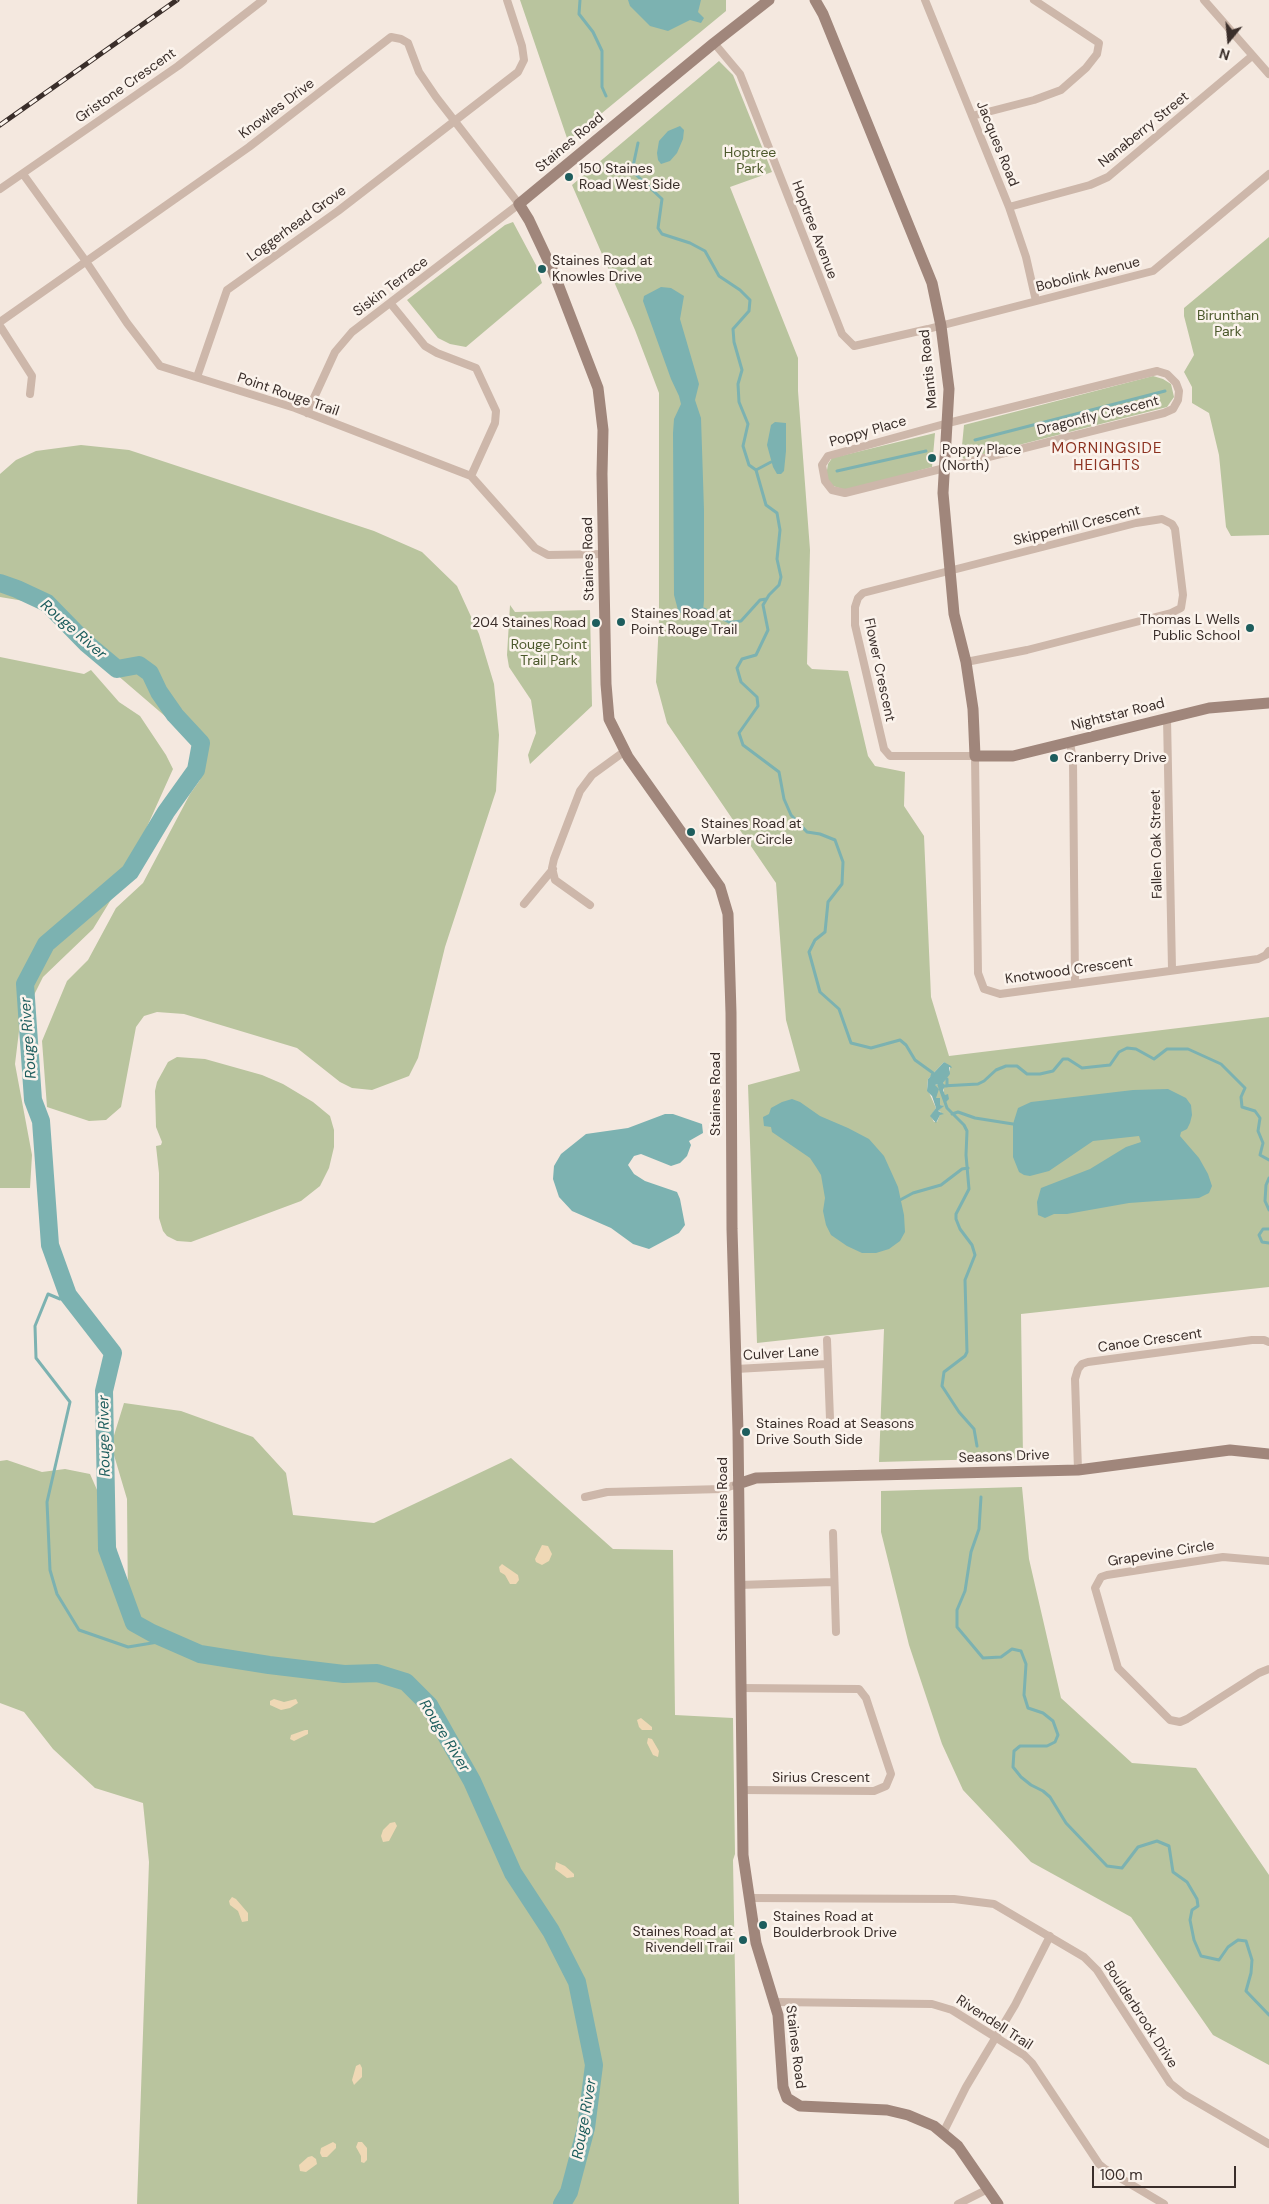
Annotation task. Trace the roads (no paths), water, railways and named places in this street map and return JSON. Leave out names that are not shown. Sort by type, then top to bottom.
[{"type":"street","name":"Gristone Crescent","points":[[0,189],[178,66],[263,0]]},
{"type":"street","points":[[455,121],[518,72],[524,60],[522,46],[507,0]]},
{"type":"street","name":"Staines Road","points":[[768,0],[519,204],[529,220],[553,271],[598,388],[603,430],[606,693],[609,718],[625,751],[720,887],[728,914],[743,1855],[756,1943],[774,2002],[781,2044],[782,2083],[785,2095],[791,2102],[805,2107],[866,2108],[894,2111],[924,2121],[943,2133],[964,2154],[998,2204]]},
{"type":"street","name":"Mantis Road","points":[[815,0],[823,14],[932,283],[941,326],[949,389],[943,493],[954,614],[966,662],[973,709],[974,756]]},
{"type":"street","name":"Jacques Road","points":[[925,0],[1009,207],[1026,258],[1036,301]]},
{"type":"street","points":[[972,116],[1034,100],[1061,90],[1086,68],[1097,54],[1099,44],[1034,0]]},
{"type":"street","points":[[1204,0],[1269,74]]},
{"type":"street","name":"Knowles Drive","points":[[0,322],[85,260],[249,147],[391,37],[408,43],[419,72],[519,204]]},
{"type":"street","name":"Hoptree Avenue","points":[[714,43],[740,74],[842,334],[854,346],[941,326]]},
{"type":"street","name":"Nanaberry Street","points":[[1009,207],[1090,185],[1108,177],[1252,56]]},
{"type":"street","name":"Loggerhead Grove","points":[[197,377],[227,290],[338,211],[455,121]]},
{"type":"street","name":"Point Rouge Trail","points":[[23,174],[85,260],[127,323],[160,366],[307,413],[471,476],[535,548],[548,555],[604,554]]},
{"type":"street","name":"Bobolink Avenue","points":[[941,326],[1153,271],[1269,174]]},
{"type":"street","name":"Siskin Terrace","points":[[307,413],[335,352],[352,332],[519,204]]},
{"type":"street","points":[[390,304],[425,346],[437,353],[476,368],[496,412],[495,423],[471,476]]},
{"type":"street","points":[[0,326],[32,376],[30,394]]},
{"type":"street","name":"Dragonfly Crescent","points":[[945,468],[1164,414],[1173,409],[1178,400],[1179,391],[1176,383],[1167,374],[1157,371],[948,423]]},
{"type":"street","name":"Poppy Place","points":[[945,468],[845,493],[832,490],[825,481],[822,465],[828,456],[948,423]]},
{"type":"street","name":"Skipperhill Crescent","points":[[950,570],[1136,523],[1162,519],[1172,524],[1175,529],[1183,595],[1182,608],[1171,613],[1046,645],[966,662]]},
{"type":"street","name":"Flower Crescent","points":[[950,570],[864,593],[858,598],[855,607],[855,625],[884,749],[890,756],[974,756]]},
{"type":"street","name":"Nightstar Road","points":[[974,756],[1013,756],[1209,708],[1269,703]]},
{"type":"street","name":"Fallen Oak Street","points":[[1167,718],[1172,969]]},
{"type":"street","points":[[1070,742],[1073,761],[1075,983]]},
{"type":"street","points":[[590,906],[555,880],[554,859],[580,791],[592,776],[625,751]]},
{"type":"street","name":"Knotwood Crescent","points":[[974,756],[978,973],[984,989],[1000,994],[1172,969],[1258,959],[1269,951]]},
{"type":"street","points":[[524,904],[553,869]]},
{"type":"street","name":"Culver Lane","points":[[827,1340],[830,1419]]},
{"type":"street","name":"Canoe Crescent","points":[[1078,1470],[1075,1379],[1078,1368],[1082,1364],[1252,1340],[1269,1342]]},
{"type":"street","name":"Culver Lane","points":[[736,1369],[827,1364]]},
{"type":"street","name":"Seasons Drive","points":[[738,1484],[756,1478],[1078,1470],[1220,1451],[1269,1454]]},
{"type":"street","points":[[585,1497],[608,1492],[722,1489],[738,1484]]},
{"type":"street","points":[[833,1533],[836,1632]]},
{"type":"street","name":"Grapevine Circle","points":[[1269,1561],[1232,1556],[1136,1570],[1101,1577],[1095,1588],[1118,1668],[1170,1720],[1180,1722],[1187,1719],[1259,1672],[1269,1668]]},
{"type":"street","points":[[739,1585],[833,1582]]},
{"type":"street","name":"Sirius Crescent","points":[[740,1688],[859,1689],[866,1698],[890,1774],[886,1786],[874,1791],[742,1790]]},
{"type":"street","name":"Boulderbrook Drive","points":[[749,1898],[972,1900],[994,1904],[1076,1951],[1092,1964],[1170,2083],[1269,2144]]},
{"type":"street","points":[[943,2133],[966,2087],[1015,2005],[1050,1936]]},
{"type":"street","name":"Rivendell Trail","points":[[774,2002],[932,2004],[952,2010],[1016,2049],[1032,2063],[1099,2164],[1164,2204]]},
{"type":"street","points":[[958,2204],[988,2189]]},
{"type":"water","points":[[628,0],[701,0],[698,12],[704,18],[701,23],[690,20],[668,31],[650,26],[630,6]]},
{"type":"water","points":[[680,126],[684,130],[683,139],[677,153],[670,161],[661,164],[657,153],[659,141],[668,131]]},
{"type":"water","points":[[661,287],[671,288],[684,296],[680,319],[699,384],[695,400],[701,418],[704,600],[703,611],[698,617],[690,618],[682,615],[678,610],[674,595],[673,433],[674,419],[681,404],[643,301],[644,296]]},
{"type":"water","points":[[775,422],[786,423],[786,451],[784,471],[781,474],[777,474],[773,467],[767,445],[771,425]]},
{"type":"water","points":[[944,1062],[952,1068],[949,1067],[950,1074],[943,1083],[945,1086],[943,1090],[945,1095],[948,1094],[949,1099],[945,1103],[940,1086],[938,1084],[935,1085],[939,1089],[936,1098],[940,1098],[940,1105],[944,1106],[938,1111],[944,1114],[940,1115],[936,1123],[930,1116],[936,1108],[932,1096],[927,1091],[928,1079]]},
{"type":"water","points":[[1168,1089],[1186,1098],[1191,1105],[1192,1115],[1190,1123],[1187,1129],[1181,1132],[1180,1136],[1199,1158],[1208,1174],[1212,1186],[1209,1193],[1199,1198],[1129,1203],[1067,1214],[1054,1214],[1045,1218],[1038,1215],[1037,1202],[1041,1188],[1090,1169],[1126,1147],[1141,1142],[1139,1136],[1093,1141],[1049,1171],[1030,1176],[1024,1175],[1019,1172],[1013,1157],[1013,1124],[1018,1108],[1031,1102],[1133,1090]]},
{"type":"water","points":[[792,1099],[800,1102],[820,1116],[869,1139],[884,1156],[898,1187],[904,1215],[905,1232],[900,1241],[889,1249],[876,1253],[862,1253],[831,1235],[826,1225],[823,1211],[825,1198],[821,1175],[810,1158],[772,1132],[771,1127],[764,1126],[763,1117],[769,1114],[771,1108]]},
{"type":"water","points":[[665,1114],[673,1114],[702,1124],[703,1133],[689,1141],[691,1145],[687,1156],[680,1163],[671,1166],[641,1154],[634,1156],[628,1165],[634,1174],[645,1181],[677,1192],[680,1199],[685,1225],[679,1233],[649,1249],[633,1244],[611,1228],[572,1211],[559,1197],[553,1179],[554,1166],[561,1154],[586,1134],[628,1128]]},
{"type":"waterway","points":[[580,0],[579,14],[593,32],[602,51],[602,87],[606,96]]},
{"type":"waterway","points":[[638,143],[632,171],[662,199],[658,228],[662,234],[690,243],[705,251],[719,276],[740,290],[750,300],[749,311],[733,329],[734,342],[742,370],[738,384],[739,402],[748,424],[743,446],[749,465],[756,470],[766,505],[777,513],[780,530],[777,559],[781,577],[779,585],[769,595],[763,605],[768,630],[756,655],[742,659],[737,668],[741,682],[757,697],[758,706],[739,733],[743,745],[779,772],[784,799],[791,815],[807,832],[820,834],[835,840],[843,862],[842,884],[828,902],[825,932],[815,940],[809,952],[820,992],[839,1009],[851,1043],[871,1048],[900,1040],[906,1045],[915,1060],[933,1073],[932,1076]]},
{"type":"waterway","points":[[975,440],[1165,391]]},
{"type":"waterway","points":[[837,471],[926,451]]},
{"type":"waterway","points":[[756,470],[771,462]]},
{"type":"waterway","name":"Rouge River","points":[[0,583],[47,603],[86,643],[117,669],[139,665],[150,673],[159,692],[175,715],[201,743],[196,770],[166,812],[130,872],[46,944],[25,984],[33,1100],[41,1121],[50,1245],[68,1295],[113,1353],[104,1391],[107,1549],[134,1623],[152,1633],[200,1654],[344,1674],[377,1673],[406,1682],[429,1705],[472,1781],[513,1873],[551,1931],[577,1982],[594,2065],[586,2128],[569,2192],[562,2204]]},
{"type":"waterway","points":[[704,609],[729,622],[741,621],[760,600],[766,599]]},
{"type":"waterway","points":[[942,1086],[978,1084],[996,1070],[1006,1066],[1017,1066],[1027,1074],[1040,1074],[1053,1071],[1063,1059],[1068,1059],[1082,1068],[1110,1065],[1119,1052],[1127,1048],[1136,1049],[1154,1059],[1167,1049],[1188,1049],[1221,1064],[1245,1088],[1241,1097],[1242,1107],[1255,1111],[1260,1118],[1258,1131],[1263,1143],[1260,1155],[1269,1160]]},
{"type":"waterway","points":[[947,1079],[947,1086]]},
{"type":"waterway","points":[[939,1085],[947,1108],[964,1125],[967,1131],[966,1155],[969,1189],[956,1214],[956,1219],[960,1229],[972,1245],[975,1255],[965,1280],[967,1352],[965,1356],[944,1372],[942,1386],[959,1412],[974,1429],[977,1446]]},
{"type":"waterway","points":[[952,1114],[958,1112],[975,1118],[1013,1124]]},
{"type":"waterway","points":[[900,1200],[913,1193],[941,1185],[962,1169],[968,1168]]},
{"type":"waterway","points":[[1269,1178],[1266,1185],[1265,1201],[1269,1210]]},
{"type":"waterway","points":[[1269,1229],[1263,1229],[1259,1235],[1262,1242],[1269,1243]]},
{"type":"waterway","points":[[60,1299],[48,1294],[35,1326],[36,1358],[70,1402],[47,1502],[50,1570],[57,1594],[79,1630],[128,1647],[158,1642]]},
{"type":"waterway","points":[[981,1497],[979,1529],[971,1552],[965,1591],[957,1610],[957,1627],[983,1658],[1001,1657],[1012,1649],[1021,1651],[1026,1664],[1024,1695],[1028,1708],[1043,1713],[1053,1721],[1058,1735],[1055,1742],[1047,1746],[1020,1746],[1014,1751],[1013,1767],[1021,1777],[1050,1797],[1066,1823],[1107,1866],[1122,1868],[1138,1847],[1157,1841],[1169,1846],[1173,1872],[1187,1882],[1197,1899],[1198,1906],[1192,1910],[1190,1920],[1194,1940],[1201,1956],[1219,1960],[1228,1947],[1238,1940],[1246,1941],[1252,1960],[1246,1991],[1269,2015]]},
{"type":"railway","points":[[0,125],[177,0]]},
{"type":"place","name":"150 Staines Road West Side","points":[[569,177]]},
{"type":"place","name":"Staines Road at Knowles Drive","points":[[542,269]]},
{"type":"place","name":"Poppy Place (North)","points":[[932,458]]},
{"type":"place","name":"Staines Road at Point Rouge Trail","points":[[621,622]]},
{"type":"place","name":"204 Staines Road","points":[[596,623]]},
{"type":"place","name":"Thomas L Wells Public School","points":[[1250,628]]},
{"type":"place","name":"Cranberry Drive","points":[[1054,758]]},
{"type":"place","name":"Staines Road at Warbler Circle","points":[[691,832]]},
{"type":"place","name":"Staines Road at Seasons Drive South Side","points":[[746,1432]]},
{"type":"place","name":"Staines Road at Boulderbrook Drive","points":[[763,1925]]},
{"type":"place","name":"Staines Road at Rivendell Trail","points":[[743,1940]]},
{"type":"district","name":"MORNINGSIDE HEIGHTS","points":[[1107,458]]},
{"type":"park label","name":"Hoptree Park","points":[[750,162]]},
{"type":"park label","name":"Birunthan Park","points":[[1228,324]]},
{"type":"park label","name":"Rouge Point Trail Park","points":[[549,654]]}]
